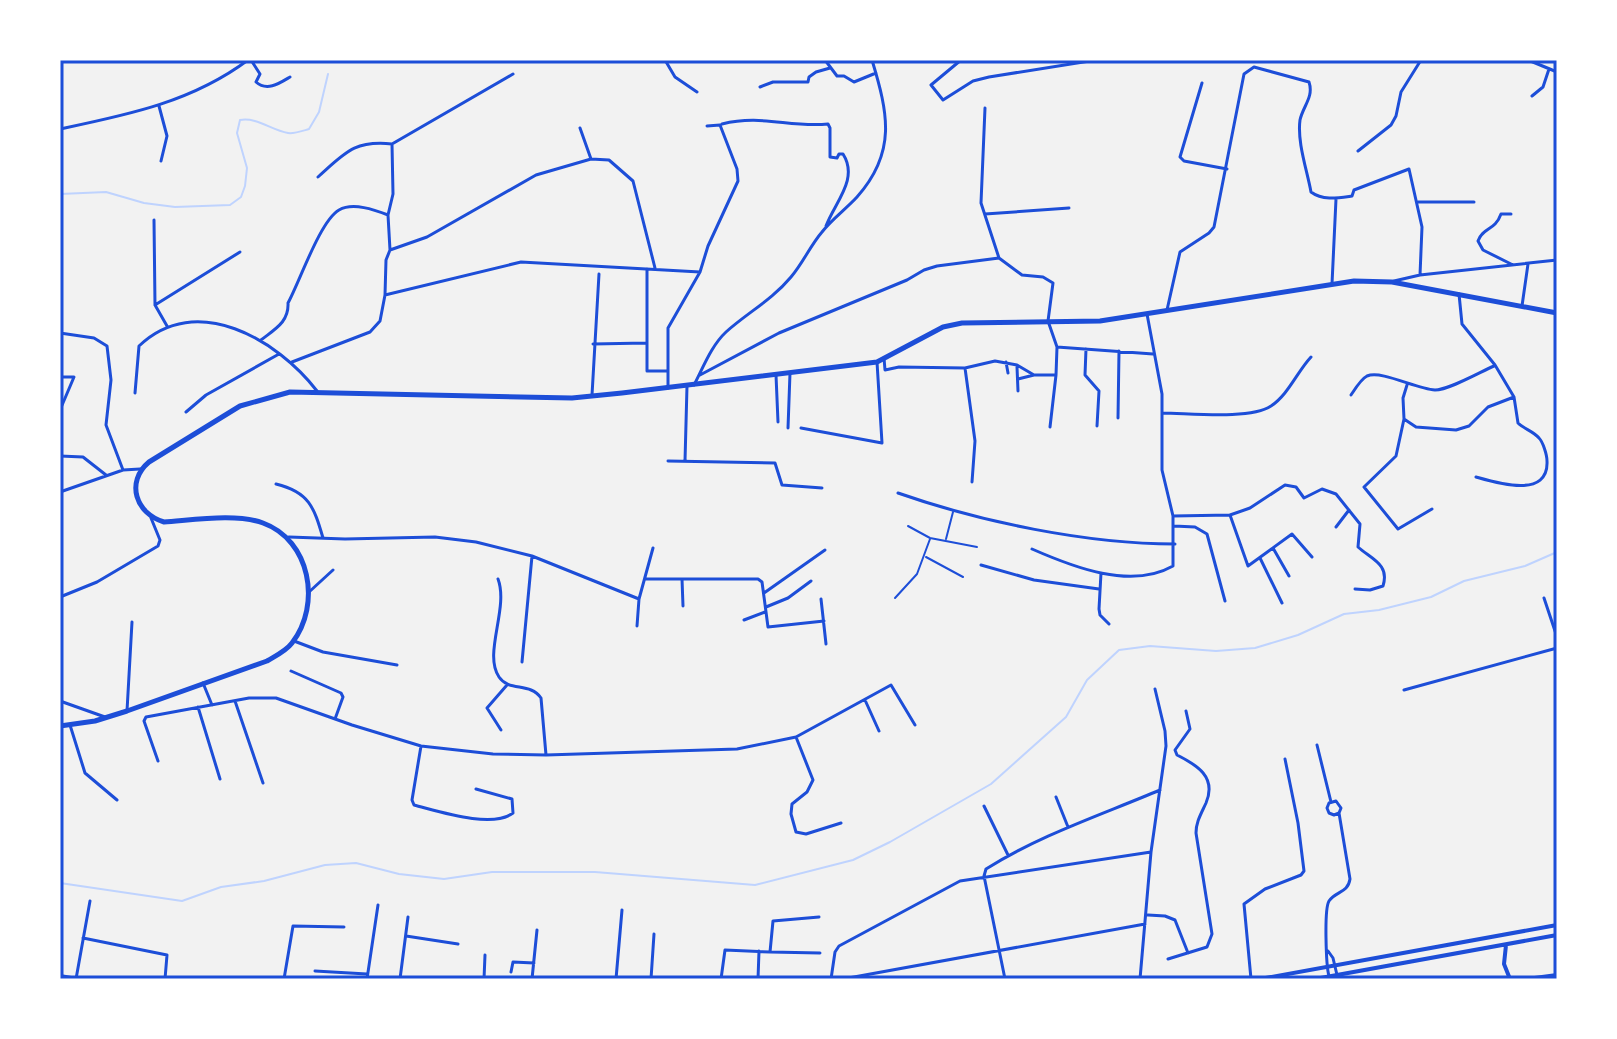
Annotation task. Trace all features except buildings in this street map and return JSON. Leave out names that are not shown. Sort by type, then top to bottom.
[{"type":"main road","points":[[60,726],[127,711],[267,661],[294,641],[305,619],[309,592],[305,569],[289,537],[253,520],[164,522],[151,518],[138,498],[135,485],[140,469],[240,406],[280,394],[317,391],[557,397],[668,388],[877,362],[943,327],[962,323],[1100,321],[1374,280],[1557,313]]},
{"type":"street","points":[[60,129],[159,106],[190,95],[250,60],[260,74],[256,82],[260,86],[270,87],[290,77]]},
{"type":"street","points":[[665,60],[675,77],[697,92]]},
{"type":"street","points":[[825,60],[837,76],[854,82],[876,73]]},
{"type":"street","points":[[685,461],[691,385],[724,334],[773,296],[791,277],[824,229],[855,199],[879,166],[885,147],[886,124],[884,98],[872,60]]},
{"type":"street","points":[[961,60],[931,85],[943,100],[973,81],[1026,69],[1094,61]]},
{"type":"street","points":[[1358,151],[1391,125],[1401,92],[1421,60]]},
{"type":"street","points":[[1528,60],[1557,72]]},
{"type":"street","points":[[1167,310],[1177,257],[1184,246],[1212,230],[1227,169],[1244,74],[1254,67],[1305,79],[1311,88],[1310,98],[1302,112],[1300,131],[1311,192],[1317,196],[1336,199],[1352,196],[1354,190],[1409,169],[1422,227],[1420,275]]},
{"type":"street","points":[[760,87],[773,82],[808,82],[816,72],[830,68]]},
{"type":"street","points":[[1532,96],[1543,87],[1549,69]]},
{"type":"street","points":[[318,177],[351,148],[363,143],[392,144],[513,74]]},
{"type":"street","points":[[1202,83],[1180,157],[1184,161],[1227,169]]},
{"type":"street","points":[[159,106],[167,136],[161,161]]},
{"type":"street","points":[[985,108],[981,203],[999,258],[1022,275],[1043,277],[1053,283],[1048,321],[1057,347],[1050,427]]},
{"type":"street","points":[[707,126],[743,119],[828,124],[830,157],[837,158],[843,154],[850,172],[847,186],[833,205],[824,229]]},
{"type":"street","points":[[668,388],[668,328],[700,272],[708,246],[738,181],[737,169],[720,125]]},
{"type":"street","points":[[580,128],[591,159]]},
{"type":"street","points":[[292,362],[370,332],[380,321],[385,295],[386,260],[390,250],[388,215],[393,194],[392,144]]},
{"type":"street","points":[[390,250],[427,237],[536,175],[591,159],[609,160],[633,181],[655,268]]},
{"type":"street","points":[[1332,284],[1336,199]]},
{"type":"street","points":[[1416,202],[1474,202]]},
{"type":"street","points":[[261,340],[285,321],[289,314],[288,303],[320,234],[339,210],[350,206],[388,215]]},
{"type":"street","points":[[985,214],[1069,208]]},
{"type":"street","points":[[1511,214],[1501,214],[1497,225],[1482,234],[1478,241],[1483,250],[1514,265]]},
{"type":"street","points":[[154,220],[155,305],[167,326]]},
{"type":"street","points":[[155,305],[240,252]]},
{"type":"street","points":[[699,375],[779,333],[924,270],[999,258]]},
{"type":"street","points":[[1392,282],[1420,275],[1557,260]]},
{"type":"street","points":[[385,295],[521,262],[700,272]]},
{"type":"street","points":[[1522,306],[1528,264]]},
{"type":"street","points":[[647,269],[647,371],[668,371]]},
{"type":"street","points":[[592,395],[599,274]]},
{"type":"street","points":[[1459,294],[1462,324],[1495,365],[1514,397],[1518,423],[1539,438],[1547,460],[1545,475],[1539,482],[1523,486],[1476,477]]},
{"type":"street","points":[[1032,549],[1057,561],[1101,573],[1141,575],[1170,569],[1175,562],[1173,516],[1162,470],[1162,394],[1147,314]]},
{"type":"street","points":[[135,393],[139,346],[167,326],[193,322],[213,322],[255,336],[292,362],[317,391]]},
{"type":"street","points":[[60,333],[94,338],[107,346],[111,380],[106,425],[123,470]]},
{"type":"street","points":[[593,344],[647,343]]},
{"type":"street","points":[[1057,347],[1153,354]]},
{"type":"street","points":[[1086,349],[1085,375],[1099,391],[1097,426]]},
{"type":"street","points":[[1118,418],[1119,351]]},
{"type":"street","points":[[186,412],[206,395],[279,354]]},
{"type":"street","points":[[1163,413],[1225,414],[1269,408],[1283,395],[1311,357]]},
{"type":"street","points":[[884,358],[885,370],[965,368],[983,362],[1006,362],[1034,375]]},
{"type":"street","points":[[801,428],[882,443],[877,362]]},
{"type":"street","points":[[1006,362],[1008,373]]},
{"type":"street","points":[[1017,365],[1018,391]]},
{"type":"street","points":[[1351,395],[1370,375],[1439,390],[1495,365]]},
{"type":"street","points":[[965,368],[975,441],[972,482]]},
{"type":"street","points":[[788,428],[790,373]]},
{"type":"street","points":[[776,375],[778,422]]},
{"type":"street","points":[[1018,379],[1056,375]]},
{"type":"street","points":[[60,377],[74,377],[60,410]]},
{"type":"street","points":[[1407,385],[1396,456],[1364,487],[1398,529],[1432,509]]},
{"type":"street","points":[[1404,419],[1416,427],[1456,430],[1469,426],[1488,407],[1514,397]]},
{"type":"street","points":[[60,456],[83,457],[107,476]]},
{"type":"street","points":[[668,461],[775,463],[782,485],[822,488]]},
{"type":"street","points":[[60,492],[123,470],[140,469]]},
{"type":"street","points":[[276,484],[294,489],[307,499],[315,511],[323,538]]},
{"type":"street","points":[[1173,516],[1230,515],[1250,508],[1285,485],[1292,485],[1304,498],[1322,489],[1333,491],[1361,528],[1358,547],[1378,561],[1385,579],[1378,589],[1355,589]]},
{"type":"street","points":[[898,493],[953,512],[1105,539],[1175,544]]},
{"type":"street","points":[[1336,527],[1349,510]]},
{"type":"street","points":[[946,540],[953,512]]},
{"type":"street","points":[[1230,515],[1247,565],[1293,534],[1312,557]]},
{"type":"street","points":[[60,597],[97,582],[158,546],[160,540],[151,518]]},
{"type":"street","points":[[908,526],[930,538],[977,547]]},
{"type":"street","points":[[1174,526],[1195,527],[1207,534],[1225,601]]},
{"type":"street","points":[[289,537],[435,537],[476,542],[532,556],[639,599]]},
{"type":"street","points":[[895,598],[917,574],[930,538]]},
{"type":"street","points":[[637,626],[639,599],[653,548]]},
{"type":"street","points":[[1273,548],[1289,576]]},
{"type":"street","points":[[764,593],[825,550]]},
{"type":"street","points":[[522,662],[532,556]]},
{"type":"street","points":[[925,557],[963,577]]},
{"type":"street","points":[[1260,558],[1282,603]]},
{"type":"street","points":[[981,565],[1034,580],[1099,589]]},
{"type":"street","points":[[309,592],[333,570]]},
{"type":"street","points":[[1101,573],[1100,615],[1109,624]]},
{"type":"street","points":[[498,579],[503,605],[494,651],[495,667],[498,676],[507,685],[527,688],[537,692],[541,698],[546,755]]},
{"type":"street","points":[[645,579],[758,579],[762,582],[769,627],[824,621]]},
{"type":"street","points":[[682,579],[683,606]]},
{"type":"street","points":[[744,620],[788,598],[811,581]]},
{"type":"street","points":[[1544,598],[1557,637]]},
{"type":"street","points":[[821,599],[826,644]]},
{"type":"street","points":[[127,711],[132,622]]},
{"type":"street","points":[[294,641],[323,652],[397,665]]},
{"type":"street","points":[[1404,690],[1557,648]]},
{"type":"street","points":[[291,671],[341,693],[343,697],[335,719]]},
{"type":"street","points":[[203,683],[212,705]]},
{"type":"street","points":[[501,730],[487,708],[507,685]]},
{"type":"street","points":[[158,761],[144,718],[235,701],[276,698],[421,746],[493,754],[737,749],[796,737],[891,685],[915,725]]},
{"type":"street","points":[[1140,979],[1165,731],[1155,689]]},
{"type":"street","points":[[865,700],[879,731]]},
{"type":"street","points":[[60,701],[105,717]]},
{"type":"street","points":[[235,701],[263,783]]},
{"type":"street","points":[[198,707],[220,779]]},
{"type":"street","points":[[1168,959],[1207,947],[1212,934],[1196,833],[1196,825],[1208,799],[1208,785],[1199,766],[1177,755],[1175,750],[1190,729],[1186,711]]},
{"type":"street","points":[[70,725],[85,773],[117,800]]},
{"type":"street","points":[[796,737],[813,780],[807,792],[792,804],[791,814],[796,832],[806,834],[841,823]]},
{"type":"street","points":[[1317,745],[1331,802],[1327,808],[1329,813],[1339,813]]},
{"type":"street","points":[[421,746],[412,800],[414,805],[464,817],[507,817],[513,813],[512,799],[476,789]]},
{"type":"street","points":[[1251,979],[1244,904],[1265,889],[1304,871],[1285,759]]},
{"type":"street","points":[[1005,979],[984,876],[986,869],[1008,855],[1068,827],[1160,790]]},
{"type":"street","points":[[1056,797],[1068,827]]},
{"type":"street","points":[[1329,976],[1326,967],[1328,902],[1346,890],[1350,879],[1339,813],[1341,808],[1339,803],[1331,802]]},
{"type":"street","points":[[984,806],[1008,855]]},
{"type":"street","points":[[831,979],[835,952],[839,946],[960,881],[1151,852]]},
{"type":"street","points":[[60,976],[77,979],[90,901]]},
{"type":"street","points":[[315,971],[367,977],[378,905]]},
{"type":"street","points":[[616,979],[622,910]]},
{"type":"street","points":[[1146,915],[1175,920],[1188,953]]},
{"type":"street","points":[[400,979],[408,917]]},
{"type":"street","points":[[770,952],[773,921],[819,917]]},
{"type":"street","points":[[843,979],[1145,924]]},
{"type":"street","points":[[1260,979],[1557,925]]},
{"type":"street","points":[[284,979],[293,926],[344,927]]},
{"type":"street","points":[[532,979],[537,930]]},
{"type":"street","points":[[651,979],[654,934]]},
{"type":"street","points":[[1315,979],[1557,935]]},
{"type":"street","points":[[405,936],[458,944]]},
{"type":"street","points":[[83,938],[167,955],[165,979]]},
{"type":"street","points":[[1506,945],[1504,964],[1510,979]]},
{"type":"street","points":[[721,979],[723,952],[727,949],[820,953]]},
{"type":"street","points":[[758,979],[759,951]]},
{"type":"street","points":[[1328,951],[1337,975]]},
{"type":"street","points":[[484,979],[485,955]]},
{"type":"street","points":[[511,972],[513,962],[535,963]]},
{"type":"street","points":[[1527,979],[1557,975]]},
{"type":"waterway","points":[[60,194],[106,192],[144,203],[175,207],[230,205],[241,197],[245,186],[247,168],[237,133],[240,120],[252,120],[288,133],[309,129],[319,112],[328,74]]},
{"type":"waterway","points":[[60,883],[182,901],[221,887],[264,881],[325,865],[356,863],[399,874],[444,879],[492,872],[595,872],[755,885],[853,860],[991,784],[1066,717],[1087,680],[1119,650],[1150,646],[1216,651],[1255,648],[1298,635],[1344,614],[1379,610],[1431,597],[1464,581],[1525,566],[1557,552]]}]
